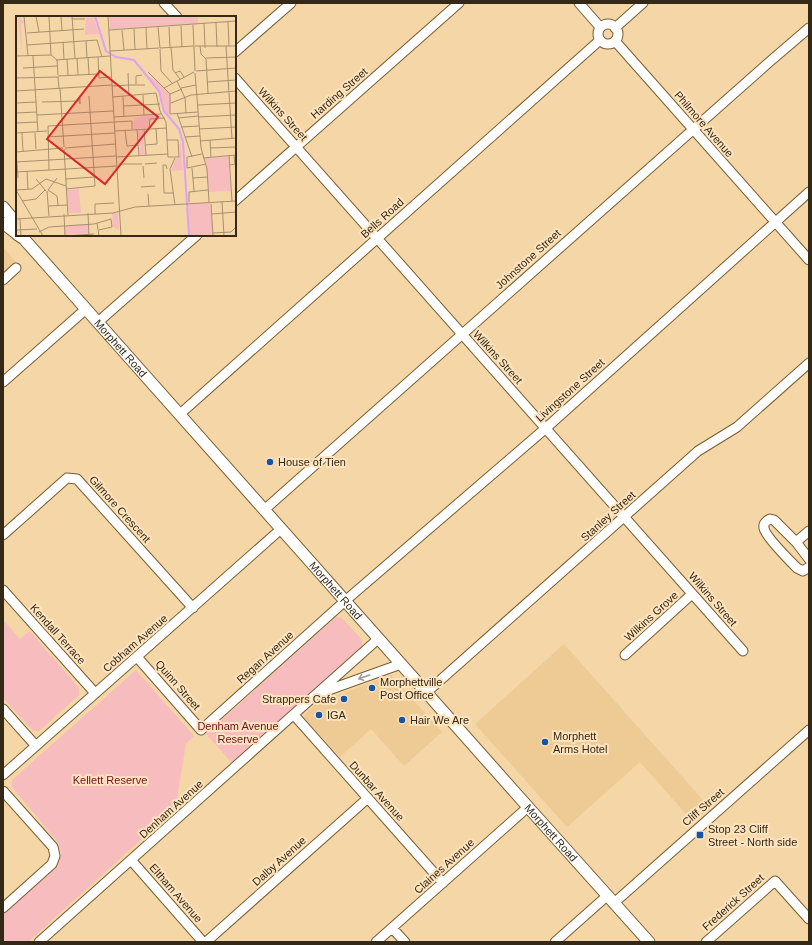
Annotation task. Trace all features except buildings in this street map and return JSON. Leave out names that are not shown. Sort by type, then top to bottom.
[{"type":"main road","points":[[3,207],[16,223]]},
{"type":"main road","name":"Morphett Road","points":[[3,223],[16,232]]},
{"type":"main road","name":"Morphett Road","points":[[22,236],[378,639],[649,942]]},
{"type":"street","points":[[164,3],[176,16]]},
{"type":"street","points":[[236,51],[291,3]]},
{"type":"street","name":"Harding Street","points":[[236,200],[460,3]]},
{"type":"street","points":[[579,3],[600,27]]},
{"type":"street","points":[[616,28],[643,3]]},
{"type":"street","points":[[610,24],[616,28],[618,36],[615,41],[609,44],[602,43],[597,35],[600,27],[610,24]]},
{"type":"street","name":"Johnstone Street","points":[[264,510],[809,28]]},
{"type":"street","name":"Bells Road","points":[[180,414],[600,40]]},
{"type":"street","name":"Philmore Avenue","points":[[615,41],[809,260]]},
{"type":"street","name":"Wilkins Street","points":[[236,79],[743,651]]},
{"type":"street","name":"Livingstone Street","points":[[345,601],[546,428],[809,192]]},
{"type":"street","points":[[98,322],[196,236]]},
{"type":"street","points":[[3,280],[16,268]]},
{"type":"street","points":[[3,382],[86,308]]},
{"type":"street","name":"Stanley Street","points":[[426,692],[698,451],[737,427],[809,363]]},
{"type":"street","name":"Gilmore Crescent","points":[[3,535],[67,478],[77,479],[193,608]]},
{"type":"street","points":[[809,559],[796,542],[774,520],[770,519],[764,523],[763,527],[767,535],[797,568],[803,571],[809,567]]},
{"type":"street","name":"Cobham Avenue","points":[[3,775],[281,529]]},
{"type":"street","points":[[796,542],[809,531]]},
{"type":"street","name":"Kendall Terrace","points":[[3,590],[95,693]]},
{"type":"street","name":"Wilkins Grove","points":[[625,655],[692,594]]},
{"type":"street","name":"Regan Avenue","points":[[201,730],[345,601]]},
{"type":"street","name":"Denham Avenue","points":[[39,942],[378,639]]},
{"type":"street","name":"Quinn Street","points":[[137,657],[201,730]]},
{"type":"street","name":"Denham Avenue","points":[[318,693],[401,664]]},
{"type":"street","points":[[3,709],[36,746]]},
{"type":"street","name":"Dunbar Avenue","points":[[294,715],[443,883]]},
{"type":"street","name":"Cliff Street","points":[[555,942],[611,899],[809,730]]},
{"type":"street","points":[[3,791],[53,847],[55,856],[52,864],[3,908]]},
{"type":"street","name":"Dalby Avenue","points":[[206,942],[368,798]]},
{"type":"street","name":"Claines Avenue","points":[[376,942],[528,807]]},
{"type":"street","name":"Eltham Avenue","points":[[131,860],[203,942]]},
{"type":"street","name":"Frederick Street","points":[[706,942],[775,881],[808,917]]},
{"type":"street","points":[[392,928],[405,942]]},
{"type":"shaded area","points":[[3,247],[16,262],[3,273]]},
{"type":"shaded area","points":[[564,644],[710,808],[693,822],[640,762],[567,827],[475,724]]},
{"type":"shaded area","points":[[391,675],[442,732],[404,766],[371,729],[340,757],[304,717],[305,714],[317,703]]},
{"type":"green space","name":"Denham Avenue Reserve","points":[[336,617],[342,618],[362,640],[362,646],[233,764],[206,734]]},
{"type":"green space","points":[[3,620],[20,639],[30,631],[79,688],[79,695],[39,731],[33,731],[3,698]]},
{"type":"green space","name":"Kellett Reserve","points":[[136,670],[194,736],[186,744],[175,809],[28,942],[3,942],[3,914],[58,865],[61,853],[56,840],[12,787],[12,780]]},
{"type":"place","name":"House of Tien","points":[[270,462]]},
{"type":"place","name":"Morphettville Post Office","points":[[372,688]]},
{"type":"place","name":"Strappers Cafe","points":[[344,699]]},
{"type":"place","name":"IGA","points":[[319,715]]},
{"type":"place","name":"Hair We Are","points":[[402,720]]},
{"type":"place","name":"Morphett Arms Hotel","points":[[545,742]]},
{"type":"place","name":"Stop 23 Cliff Street - North side","points":[[700,835]]}]
